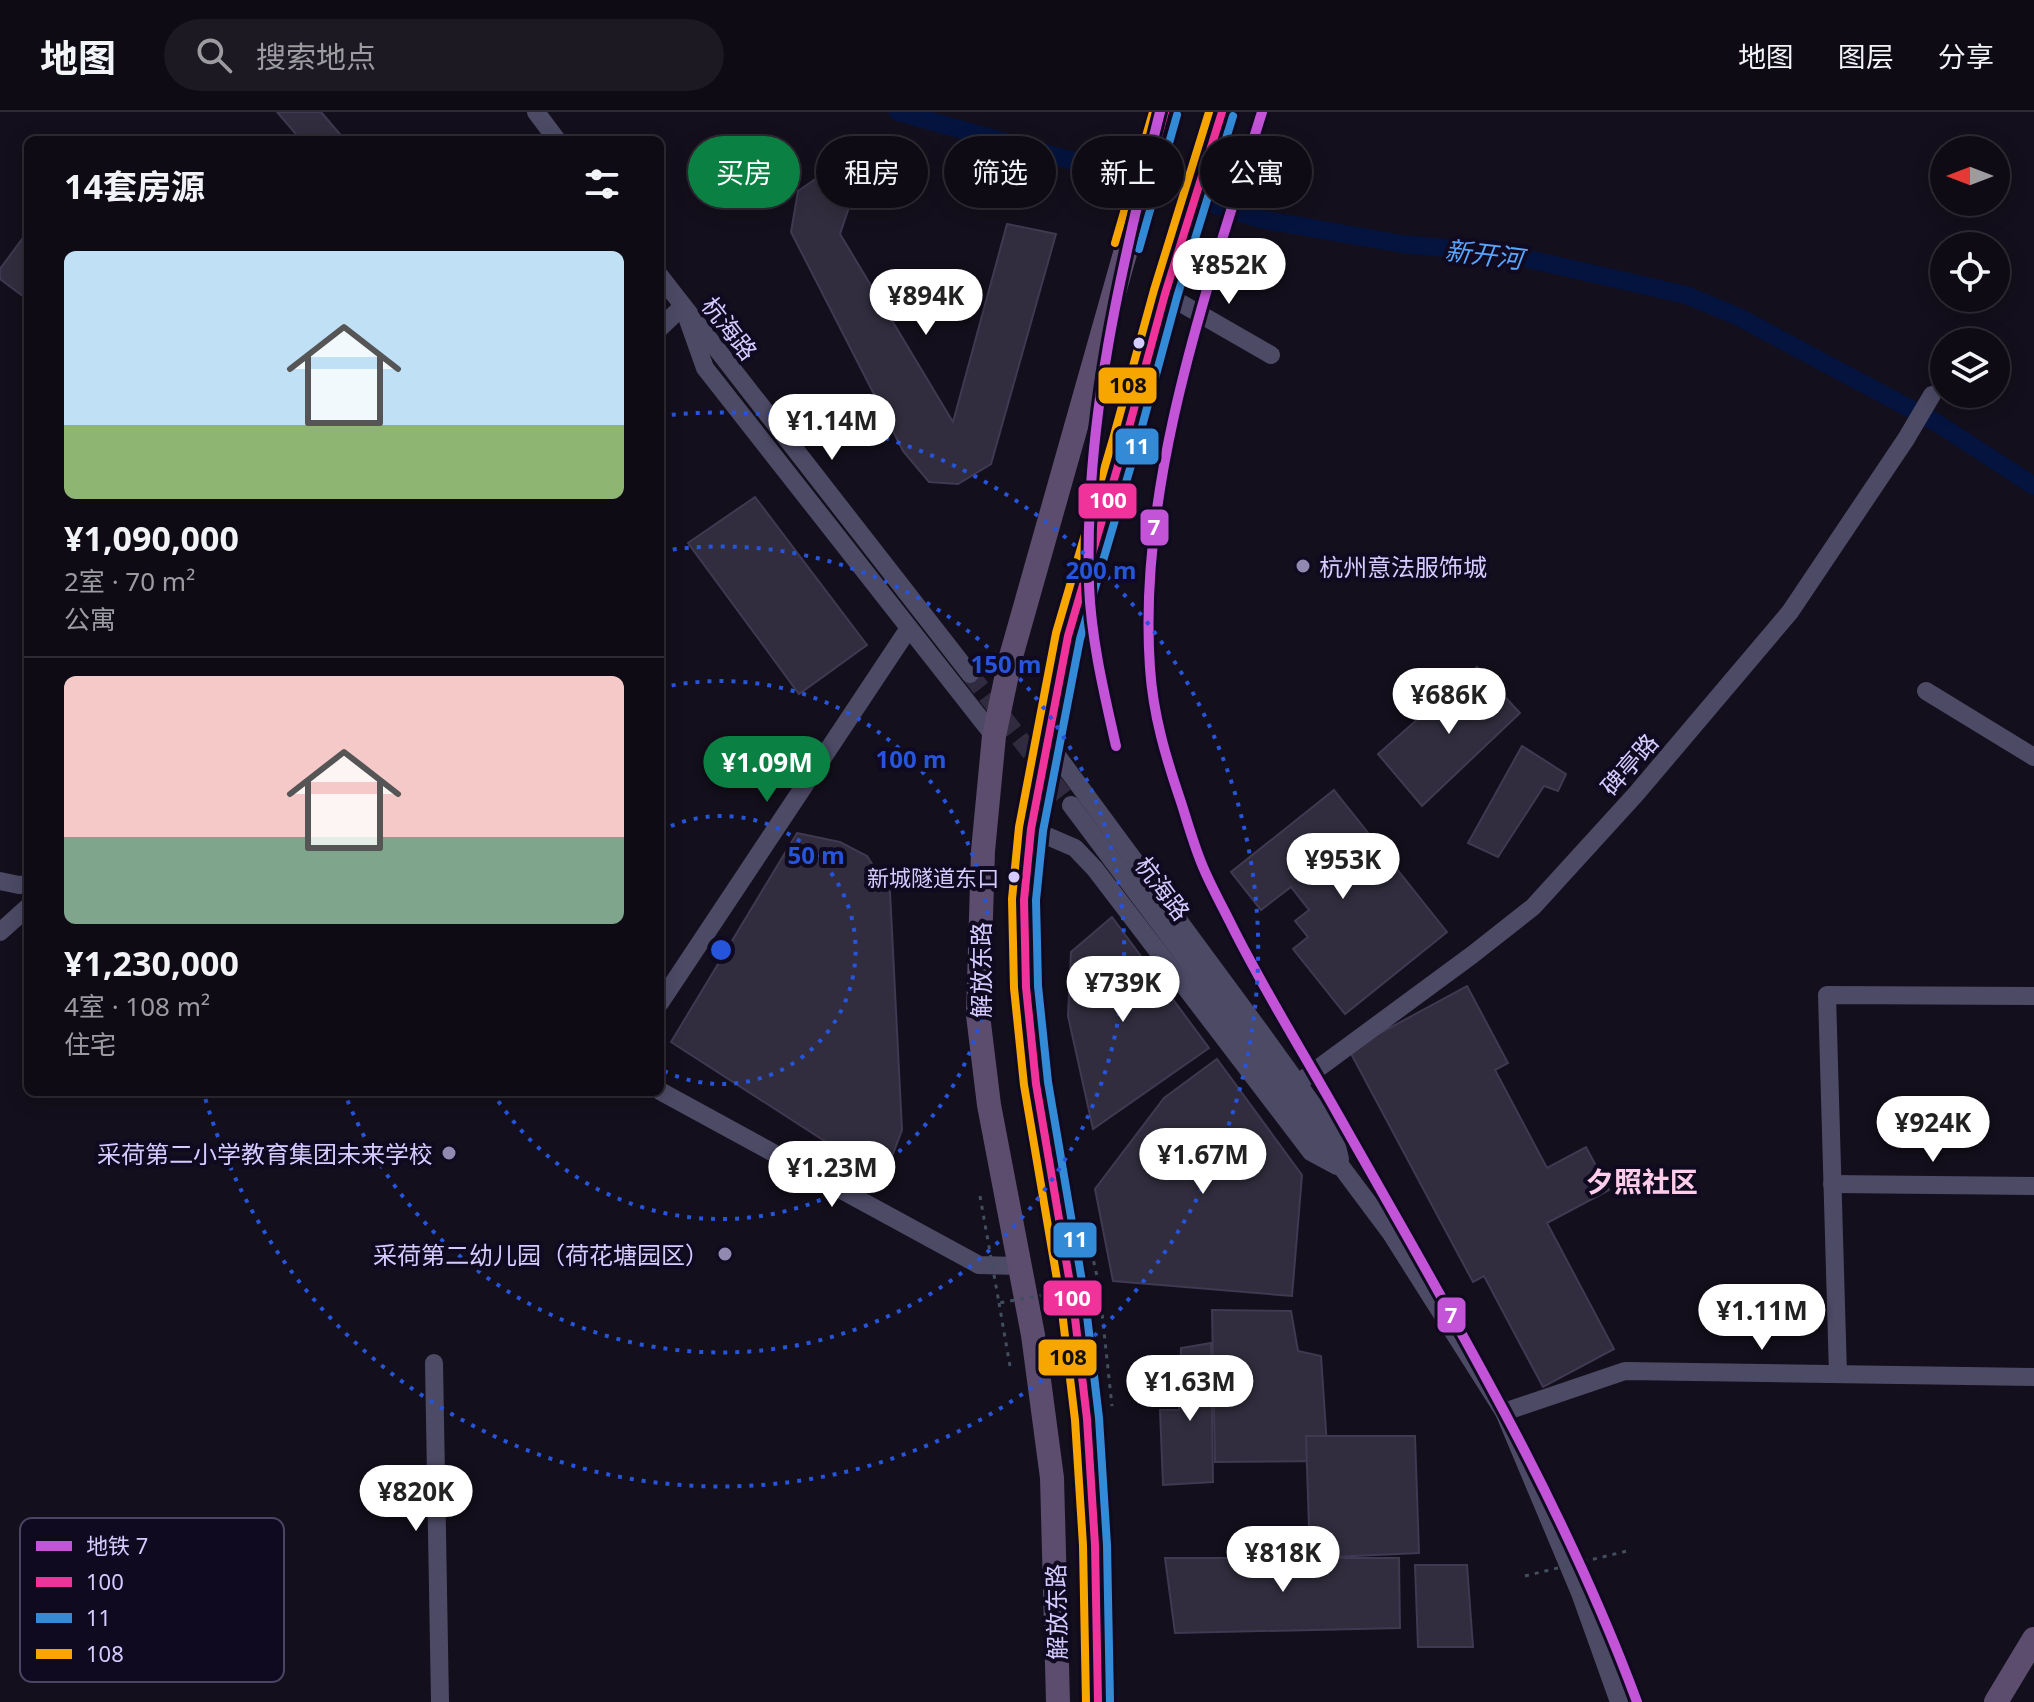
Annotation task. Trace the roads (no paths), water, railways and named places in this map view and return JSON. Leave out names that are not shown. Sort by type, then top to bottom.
[{"type":"main road","name":"解放东路","points":[[1058,1702],[1052,1478],[1033,1335],[989,1105],[978,1015],[983,851],[994,736],[1014,645],[1165,112]]},
{"type":"main road","name":"解放东路","points":[[1098,1702],[1095,1545],[1087,1419],[1073,1301],[1036,1084],[1026,987],[1024,900],[1031,829],[1068,636],[1165,294],[1222,112]]},
{"type":"main road","points":[[2000,1696],[2034,1639]]},
{"type":"street","points":[[536,112],[554,136]]},
{"type":"street","name":"杭海路","points":[[664,281],[970,674]]},
{"type":"street","points":[[1165,294],[1271,355]]},
{"type":"street","points":[[664,324],[683,306],[705,368],[994,736]]},
{"type":"street","name":"碑亭路","points":[[1292,1088],[1533,907],[1636,794],[1790,612],[1930,398]]},
{"type":"street","points":[[664,997],[909,628]]},
{"type":"street","points":[[1926,691],[2034,757]]},
{"type":"street","points":[[1047,742],[1292,1088]]},
{"type":"street","name":"杭海路","points":[[1071,805],[1292,1088],[1343,1169],[1390,1232],[1504,1412],[1580,1593],[1619,1702]]},
{"type":"street","points":[[1031,829],[1075,848],[1095,869],[1311,1152],[1343,1169]]},
{"type":"street","points":[[0,881],[24,884]]},
{"type":"street","points":[[0,932],[24,911]]},
{"type":"street","points":[[1838,1374],[1827,995],[2034,996]]},
{"type":"street","points":[[664,1093],[979,1265],[1019,1266]]},
{"type":"street","points":[[1832,1184],[2034,1186]]},
{"type":"street","points":[[434,1363],[440,1702]]},
{"type":"street","points":[[1504,1412],[1625,1371],[2034,1377]]},
{"type":"waterway","name":"新开河","points":[[898,112],[1117,173],[1260,219],[1402,244],[1507,254],[1686,295],[1737,316],[1937,423],[2034,486]]},
{"type":"tunnel","points":[[970,674],[1071,805]]},
{"type":"metro line","name":"7","points":[[1116,746],[1090,605],[1092,465],[1119,287],[1160,112]]},
{"type":"metro line","name":"7","points":[[1262,112],[1199,316],[1165,457],[1154,528],[1149,598],[1150,668],[1161,736],[1194,843],[1213,888],[1256,972],[1500,1404],[1574,1551],[1637,1702]]},
{"type":"place","name":"杭州意法服饰城","points":[[1303,566]]},
{"type":"place","name":"新城隧道东口","points":[[1014,877]]},
{"type":"place","name":"采荷第二小学教育集团未来学校","points":[[449,1153]]},
{"type":"place","name":"采荷第二幼儿园（荷花塘园区）","points":[[725,1254]]},
{"type":"district","name":"夕照社区","points":[[1642,1181]]}]
